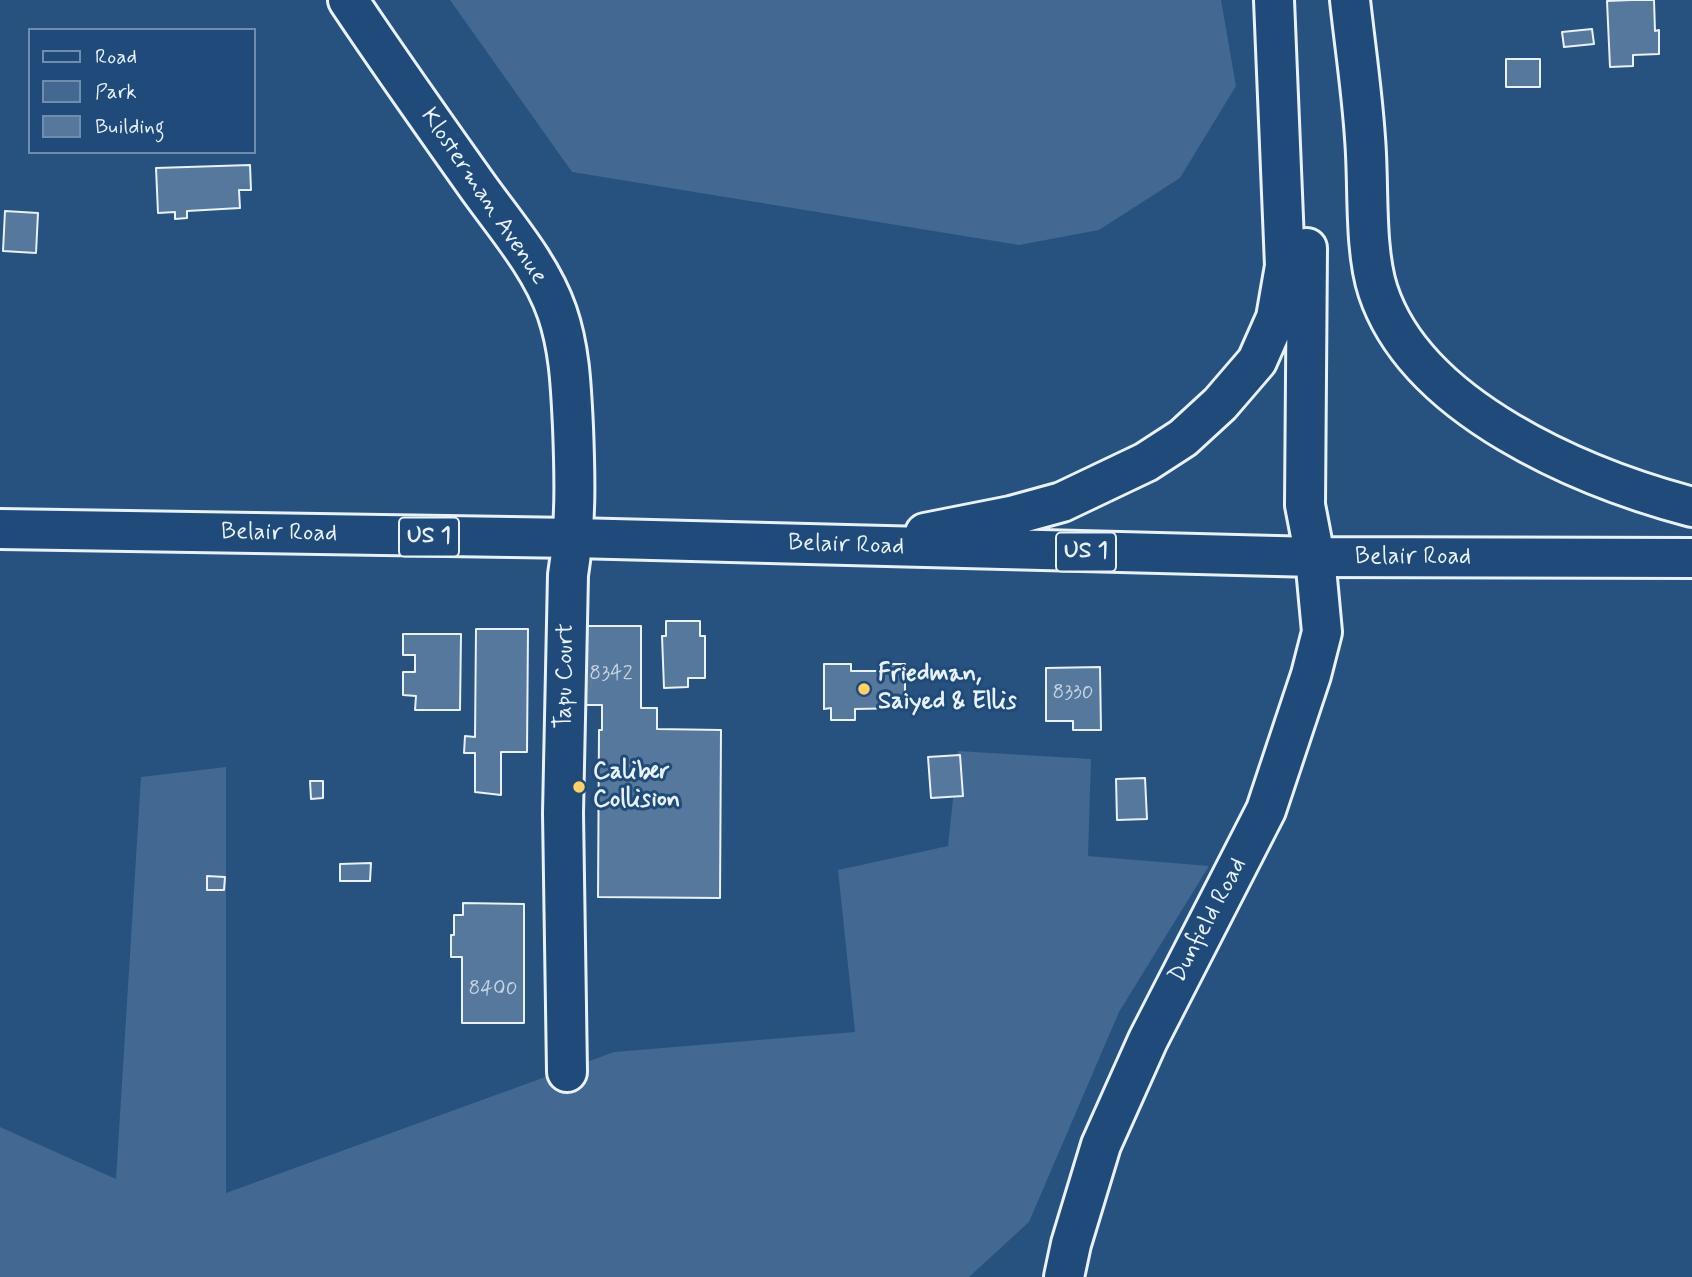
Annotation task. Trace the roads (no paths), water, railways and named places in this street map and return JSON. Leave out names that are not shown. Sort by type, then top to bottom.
[{"type":"main road","name":"Klosterman Avenue","points":[[348,0],[537,268],[557,311],[571,371],[576,500],[574,538]]},
{"type":"main road","points":[[1350,0],[1365,137],[1370,243],[1378,291],[1399,335],[1433,375],[1476,412],[1552,457],[1656,497],[1692,507]]},
{"type":"main road","points":[[858,547],[1011,516],[1062,502],[1108,481],[1183,438],[1220,404],[1258,361],[1276,318],[1285,266],[1275,9]]},
{"type":"main road","name":"Dunfield Road","points":[[1064,1277],[1071,1244],[1101,1145],[1147,1040],[1266,810],[1311,675],[1322,632],[1315,557],[1304,505],[1307,244],[1304,182],[1293,99],[1275,9]]},
{"type":"main road","name":"Belair Road","points":[[0,529],[574,538],[1315,557],[1692,558]]},
{"type":"main road","name":"Tapu Court","points":[[567,1072],[564,813],[568,575],[574,538]]},
{"type":"place","name":"Friedman, Saiyed & Ellis","points":[[864,689]]},
{"type":"place","name":"Caliber Collision","points":[[579,787]]}]
